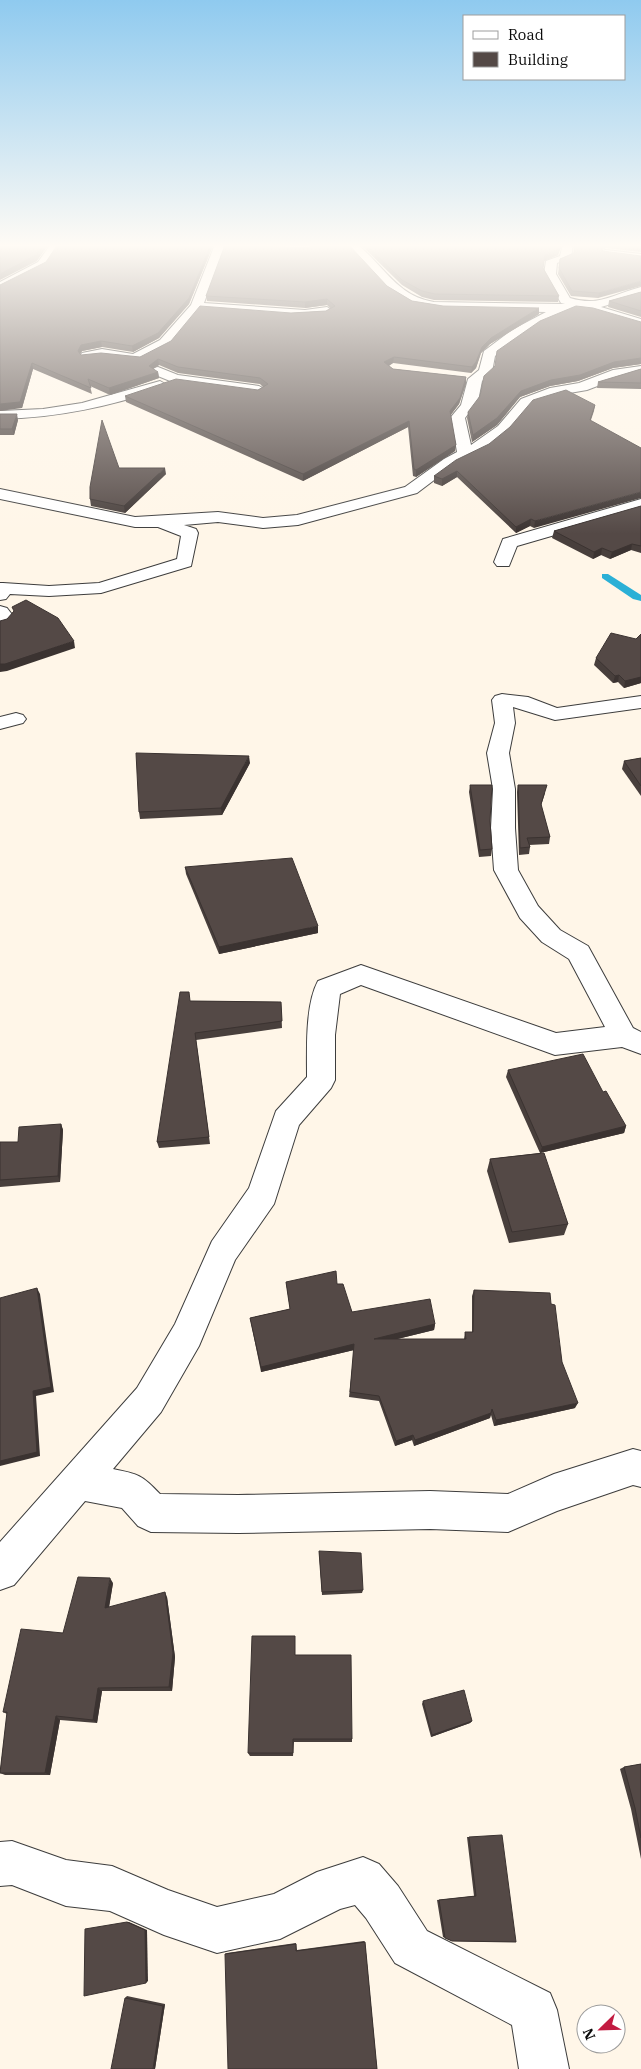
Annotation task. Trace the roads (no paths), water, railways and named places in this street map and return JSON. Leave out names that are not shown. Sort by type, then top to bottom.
[{"type":"street","points":[[135,358],[167,341]]},
{"type":"street","points":[[465,453],[458,417],[468,409],[476,379],[485,372],[489,354],[507,341]]},
{"type":"street","points":[[87,356],[108,354],[135,358],[175,379],[259,390]]},
{"type":"street","points":[[0,494],[36,503],[135,522],[160,522],[218,517],[263,523],[298,520],[411,490],[465,453],[482,446],[504,430],[526,402],[556,391],[582,387],[618,373],[641,370]]},
{"type":"street","points":[[459,377],[476,379]]},
{"type":"street","points":[[0,415],[48,413],[102,404],[175,379]]},
{"type":"street","points":[[503,562],[509,543],[534,533],[616,514],[641,504]]},
{"type":"street","points":[[0,595],[3,588],[49,591],[102,588],[185,562],[190,533],[160,522]]},
{"type":"street","points":[[0,612],[5,617],[0,621]]},
{"type":"street","points":[[0,1571],[149,1400],[187,1335],[223,1251],[263,1194],[286,1120],[321,1080],[321,1035],[327,988],[361,975],[555,1044],[632,1040],[579,953],[551,936],[529,912],[506,870],[503,828],[504,789],[498,753],[505,723],[502,700],[521,701],[555,714],[641,702]]},
{"type":"street","points":[[79,1482],[132,1491],[151,1513],[238,1514],[430,1510],[508,1513],[554,1493],[634,1467],[641,1469]]},
{"type":"street","points":[[0,1864],[12,1863],[66,1883],[112,1889],[164,1912],[217,1930],[280,1916],[333,1888],[363,1880],[382,1902],[411,1947],[532,2010],[544,2069]]},
{"type":"waterway","points":[[605,576],[636,597],[641,598]]}]
